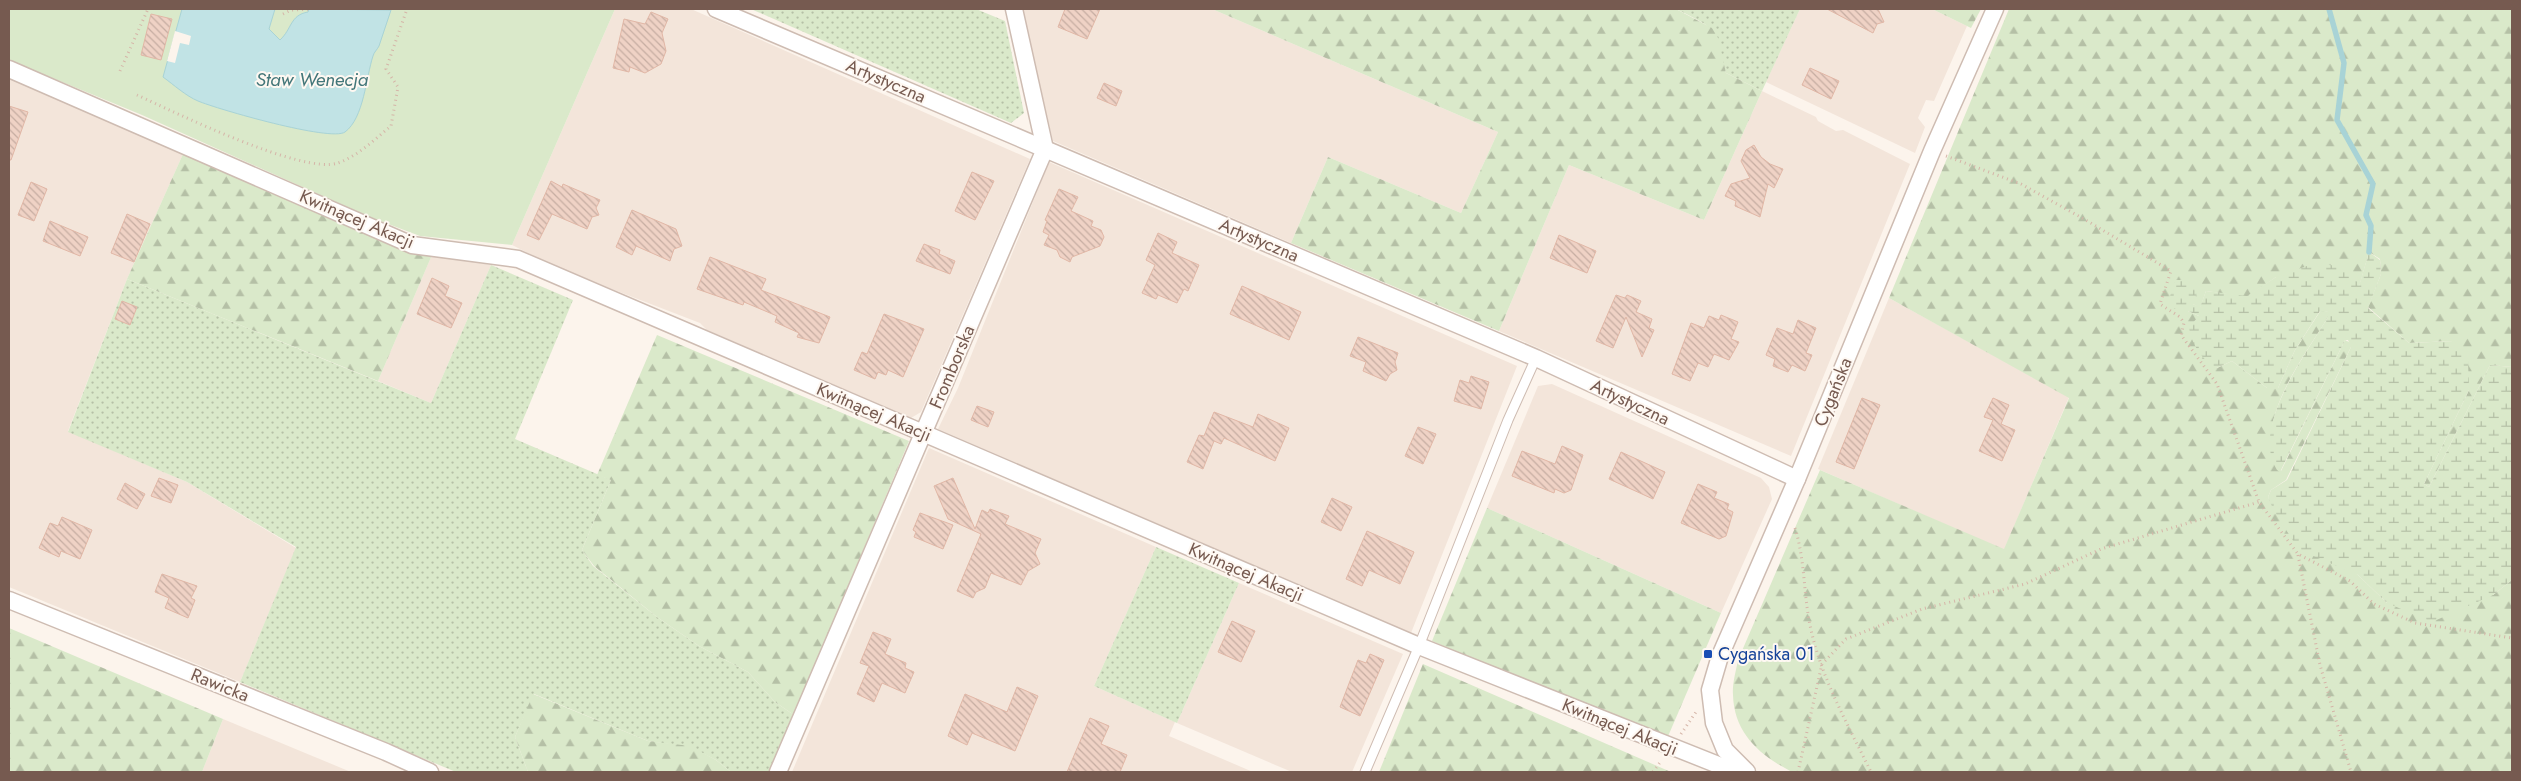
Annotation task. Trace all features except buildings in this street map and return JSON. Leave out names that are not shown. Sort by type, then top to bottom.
[{"type":"street","name":"Artystyczna","points":[[716,9],[1536,358],[1797,479]]},
{"type":"street","points":[[1014,9],[1045,148]]},
{"type":"street","name":"Cygańska","points":[[1746,772],[1725,750],[1714,723],[1710,690],[1720,656],[1797,479],[1932,151],[1995,9]]},
{"type":"street","name":"Kwitnącej Akacji","points":[[9,69],[412,245],[518,259],[1419,646],[1736,772]]},
{"type":"street","name":"Fromborska","points":[[778,772],[1045,148]]},
{"type":"street","name":"Rawicka","points":[[9,600],[386,752],[430,772]]},
{"type":"lane","points":[[1365,772],[1419,646],[1508,420],[1536,358]]},
{"type":"path","points":[[120,71],[148,9]]},
{"type":"path","points":[[283,14],[291,10],[310,9]]},
{"type":"path","points":[[137,95],[188,118],[284,156],[311,162],[336,163],[355,154],[391,126],[398,87],[386,69],[406,9]]},
{"type":"path","points":[[1932,151],[2021,184],[2084,219],[2171,272],[2160,304],[2180,317],[2184,323],[2181,335],[2217,384],[2259,502],[2298,554],[2320,665],[2351,772]]},
{"type":"path","points":[[1787,501],[1802,551],[1812,634],[1822,664],[1870,772]]},
{"type":"path","points":[[1798,772],[1822,664],[1846,639],[1922,609],[2025,584],[2101,549],[2259,502]]},
{"type":"path","points":[[2298,554],[2350,581],[2374,604],[2415,624],[2512,638]]},
{"type":"shaded area","points":[[615,9],[691,9],[1030,159],[921,412],[911,418],[707,330],[700,323],[560,269],[512,245]]},
{"type":"shaded area","points":[[1022,9],[1212,9],[1498,132],[1461,213],[1328,157],[1291,243],[1053,141]]},
{"type":"shaded area","points":[[1800,9],[1932,9],[1967,26],[1934,101],[1926,100],[1918,118],[1925,127],[1915,153],[1766,82]]},
{"type":"shaded area","points":[[9,78],[183,154],[127,279],[68,431],[187,482],[296,548],[240,682],[9,587]]},
{"type":"shaded area","points":[[1762,91],[1816,117],[1818,121],[1836,131],[1843,130],[1910,164],[1791,456],[1499,331],[1569,165],[1704,220]]},
{"type":"shaded area","points":[[1049,162],[1517,366],[1411,633],[938,429],[958,388]]},
{"type":"shaded area","points":[[432,255],[491,265],[431,403],[378,381]]},
{"type":"shaded area","points":[[1889,298],[2069,397],[2004,550],[1818,469]]},
{"type":"shaded area","points":[[1552,384],[1761,478],[1769,487],[1772,499],[1721,613],[1487,508],[1538,386]]},
{"type":"shaded area","points":[[929,448],[1156,547],[1094,686],[1175,722],[1169,736],[1253,772],[792,772]]},
{"type":"shaded area","points":[[1239,583],[1403,654],[1352,772],[1292,772],[1177,723]]},
{"type":"shaded area","points":[[223,719],[351,772],[202,772]]},
{"type":"green space","points":[[9,9],[615,9],[512,245],[420,236],[367,216],[142,115],[9,60]]},
{"type":"green space","points":[[751,9],[976,9],[1005,21],[1024,113],[1011,123]]},
{"type":"green space","points":[[1212,9],[1676,9],[1712,28],[1718,38],[1726,73],[1762,91],[1704,220],[1569,165],[1499,331],[1291,243],[1328,157],[1461,213],[1498,132]]},
{"type":"green space","points":[[1676,9],[1800,9],[1762,91],[1726,73],[1713,32],[1701,22]]},
{"type":"green space","points":[[1932,9],[1981,9],[1971,28]]},
{"type":"green space","points":[[2009,9],[2512,9],[2512,367],[2490,365],[2429,487],[2424,484],[2469,390],[2452,341],[2409,343],[2368,307],[2381,274],[2380,259],[2369,252],[2359,287],[2276,277],[2247,297],[2206,291],[2200,308],[2193,304],[2188,311],[2199,316],[2217,368],[2232,361],[2267,388],[2278,388],[2295,350],[2321,310],[2328,312],[2328,317],[2290,379],[2276,412],[2272,429],[2271,449],[2281,471],[2345,340],[2351,343],[2351,347],[2286,480],[2271,490],[2268,497],[2282,522],[2358,575],[2387,603],[2493,595],[2512,580],[2512,772],[1792,772],[1760,751],[1744,732],[1738,721],[1733,695],[1738,660],[1820,470],[2004,549],[2069,398],[1889,298]]},
{"type":"green space","points":[[183,154],[432,255],[378,381],[127,279]]},
{"type":"green space","points":[[2369,252],[2380,260],[2381,274],[2368,308],[2409,343],[2453,341],[2468,361],[2469,390],[2424,484],[2429,487],[2490,365],[2512,367],[2512,580],[2493,595],[2432,622],[2387,603],[2358,575],[2299,550],[2274,511],[2268,497],[2271,490],[2287,480],[2351,347],[2348,340],[2345,340],[2280,472],[2277,470],[2271,453],[2270,433],[2275,412],[2295,370],[2328,317],[2328,312],[2320,311],[2295,350],[2278,388],[2267,388],[2232,361],[2217,368],[2207,361],[2195,345],[2190,333],[2189,327],[2199,316],[2188,311],[2182,314],[2168,303],[2175,280],[2185,280],[2198,290],[2193,304],[2200,307],[2206,291],[2247,296],[2276,277],[2315,263],[2350,268],[2359,286]]},
{"type":"green space","points":[[491,265],[573,300],[515,439],[611,480],[582,550],[593,566],[657,617],[699,646],[748,672],[775,702],[794,715],[770,772],[731,772],[716,760],[690,747],[648,741],[534,694],[515,737],[528,772],[456,772],[240,682],[296,547],[187,482],[68,432],[127,279],[431,403]]},
{"type":"green space","points":[[657,335],[909,441],[794,715],[775,702],[748,672],[699,646],[657,617],[594,566],[582,550],[611,480],[597,475]]},
{"type":"green space","points":[[1487,508],[1721,613],[1666,741],[1432,641]]},
{"type":"green space","points":[[1156,547],[1239,583],[1177,723],[1094,686]]},
{"type":"green space","points":[[9,628],[223,719],[202,772],[9,772]]},
{"type":"green space","points":[[1423,664],[1671,772],[1379,772]]},
{"type":"green space","points":[[533,694],[648,741],[690,746],[716,760],[731,772],[528,772],[515,737]]},
{"type":"water","name":"Staw Wenecja","points":[[182,9],[275,9],[269,29],[280,40],[294,19],[308,12],[309,9],[391,10],[379,46],[373,56],[364,97],[356,117],[345,132],[335,134],[297,129],[209,105],[189,96],[163,77]]},
{"type":"pier","points":[[175,31],[191,36],[189,45],[180,43],[175,63],[167,61]]},
{"type":"waterway","points":[[2329,9],[2344,63],[2337,120],[2373,184],[2366,215],[2371,226],[2369,252]]},
{"type":"place","name":"Cygańska 01","points":[[1708,654]]}]
